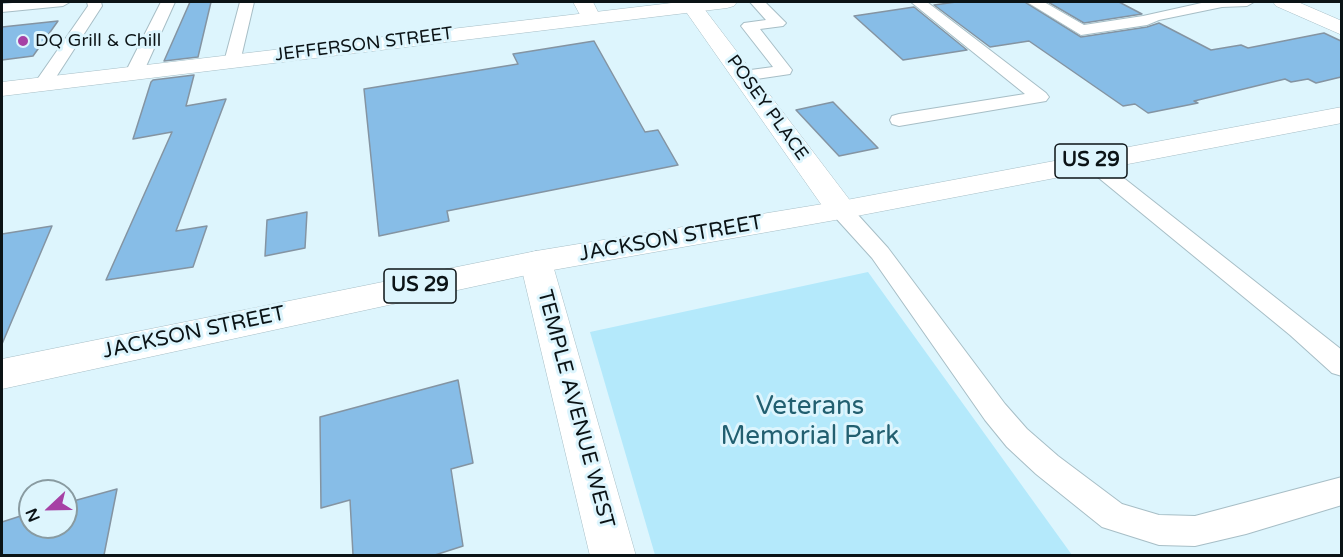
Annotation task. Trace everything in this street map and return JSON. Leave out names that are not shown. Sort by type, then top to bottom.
[{"type":"main road","name":"JEFFERSON STREET","points":[[2,89],[232,62],[587,10],[692,6],[727,2]]},
{"type":"main road","points":[[1283,2],[1341,29]]},
{"type":"main road","name":"POSEY PLACE","points":[[692,6],[841,210]]},
{"type":"main road","name":"JACKSON STREET","points":[[2,374],[536,262],[841,210],[1341,115]]},
{"type":"main road","name":"TEMPLE AVENUE WEST","points":[[536,262],[613,555]]},
{"type":"lane","points":[[2,8],[63,2]]},
{"type":"lane","points":[[43,84],[95,6],[94,2]]},
{"type":"lane","points":[[134,73],[168,2]]},
{"type":"lane","points":[[232,62],[248,2]]},
{"type":"lane","points":[[743,76],[784,70],[749,26],[778,23],[757,2]]},
{"type":"lane","points":[[898,120],[1040,97],[918,2]]},
{"type":"lane","points":[[1034,2],[1081,30],[1147,20],[1151,11],[1218,2],[1247,2]]},
{"type":"lane","points":[[1090,161],[1299,328],[1341,366]]},
{"type":"lane","points":[[841,210],[880,254],[1010,429],[1047,465],[1113,516],[1159,530],[1195,531],[1246,519],[1341,491]]},
{"type":"green space","name":"Veterans Memorial Park","points":[[868,272],[1072,555],[655,555],[590,332]]},
{"type":"building","points":[[190,2],[211,2],[198,57],[164,61]]},
{"type":"building","points":[[956,2],[1025,2],[1081,37],[1147,27],[1159,23],[1211,50],[1241,45],[1248,48],[1324,33],[1341,41],[1341,77],[1316,83],[1308,79],[1291,82],[1285,79],[1194,101],[1198,103],[1148,113],[1135,104],[1123,106],[1029,41],[990,47],[934,5]]},
{"type":"building","points":[[1048,2],[1119,2],[1142,14],[1084,23]]},
{"type":"building","points":[[914,7],[967,50],[903,60],[854,16]]},
{"type":"building","name":"DQ Grill & Chill","points":[[58,21],[33,56],[2,60],[2,27]]},
{"type":"building","points":[[594,41],[645,132],[658,130],[678,165],[447,211],[449,221],[379,236],[364,89],[518,64],[513,54]]},
{"type":"building","points":[[194,75],[186,106],[226,99],[176,231],[207,226],[193,267],[106,280],[172,132],[133,139],[151,82]]},
{"type":"building","points":[[833,102],[878,148],[839,156],[796,110]]},
{"type":"building","points":[[307,212],[305,248],[265,256],[267,220]]},
{"type":"building","points":[[52,226],[2,344],[2,234]]},
{"type":"building","points":[[458,380],[473,463],[451,469],[463,546],[435,555],[353,555],[350,500],[321,508],[320,417]]},
{"type":"building","points":[[117,489],[104,555],[2,555],[2,522],[18,517],[18,539],[78,539],[78,500]]},
{"type":"place","name":"DQ Grill & Chill","points":[[23,41]]}]
